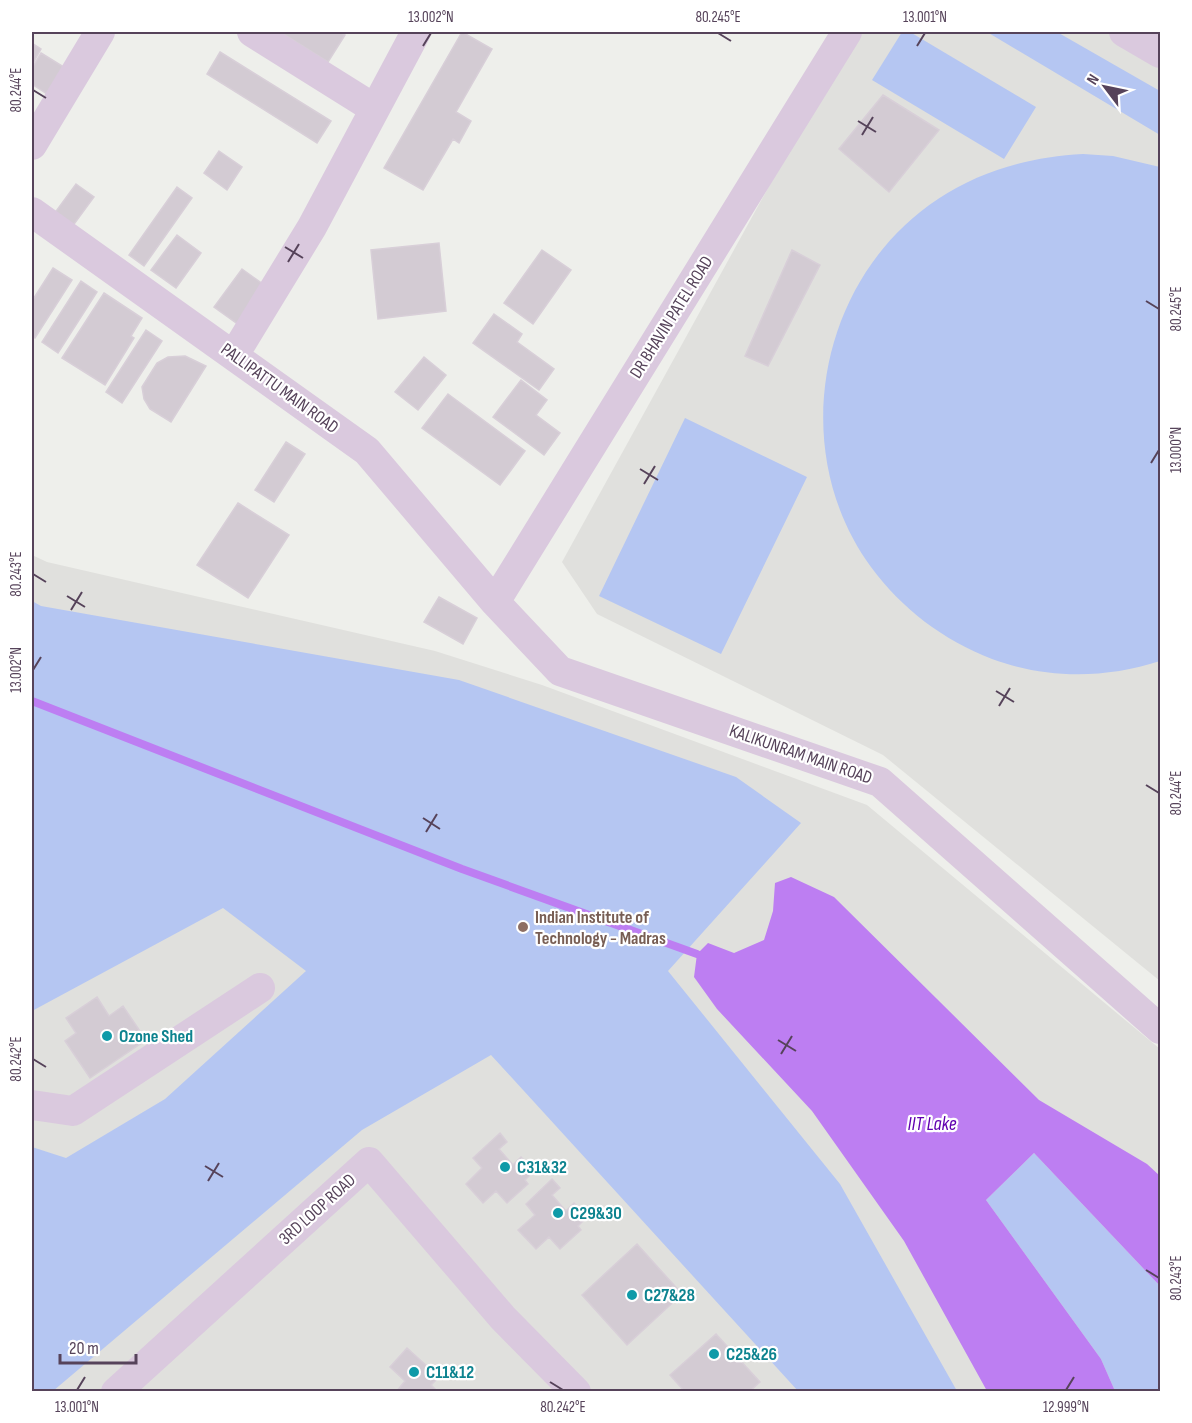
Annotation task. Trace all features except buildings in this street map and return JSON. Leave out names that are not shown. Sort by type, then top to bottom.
[{"type":"street","points":[[32,145],[100,32]]},
{"type":"street","points":[[252,32],[375,109]]},
{"type":"street","points":[[234,355],[312,227],[416,32]]},
{"type":"street","name":"DR BHAVIN PATEL ROAD","points":[[495,602],[847,32]]},
{"type":"street","points":[[1124,32],[1161,53]]},
{"type":"street","name":"PALLIPATTU MAIN ROAD","points":[[32,212],[367,451],[495,602]]},
{"type":"street","name":"KALIKUNRAM MAIN ROAD","points":[[495,602],[560,671],[880,782],[1161,1029]]},
{"type":"street","points":[[32,1105],[72,1111],[260,988]]},
{"type":"street","name":"3RD LOOP ROAD","points":[[116,1392],[369,1162],[503,1318],[576,1392]]},
{"type":"shaded area","points":[[854,32],[1160,32],[1160,981],[883,755],[597,614],[562,562]]},
{"type":"shaded area","points":[[902,32],[910,32],[1036,107],[1004,159],[872,80]]},
{"type":"shaded area","points":[[987,32],[1057,32],[1160,91],[1160,135]]},
{"type":"shaded area","points":[[1083,154],[1113,156],[1160,167],[1160,661],[1097,674],[1054,673],[1012,666],[957,643],[910,610],[871,567],[845,521],[829,472],[823,420],[828,369],[842,320],[865,274],[897,233],[938,199],[972,180],[1025,162]]},
{"type":"shaded area","points":[[685,418],[807,477],[721,654],[599,596]]},
{"type":"shaded area","name":"Indian Institute of Technology - Madras","points":[[32,555],[47,562],[435,651],[542,685],[867,805],[1160,1049],[1160,1391],[32,1391]]},
{"type":"shaded area","points":[[32,601],[41,606],[459,680],[736,777],[801,823],[668,971],[840,1184],[957,1391],[798,1391],[491,1055],[362,1130],[53,1391],[32,1391],[32,1147],[66,1158],[165,1099],[306,971],[223,908],[32,1011]]},
{"type":"shaded area","points":[[1034,1153],[1160,1286],[1160,1391],[1115,1391],[1101,1359],[986,1200]]},
{"type":"water","name":"IIT Lake","points":[[791,877],[834,897],[1039,1100],[1147,1164],[1160,1176],[1160,1286],[1034,1153],[986,1200],[1101,1359],[1115,1391],[987,1391],[904,1241],[812,1111],[717,1009],[694,977],[697,954],[708,943],[734,953],[764,940],[773,911],[775,883]]},
{"type":"waterway","points":[[32,701],[462,869],[697,954]]},
{"type":"place","name":"Indian Institute of Technology - Madras","points":[[523,927]]},
{"type":"place","name":"Ozone Shed","points":[[107,1036]]},
{"type":"place","name":"C31&32","points":[[505,1167]]},
{"type":"place","name":"C29&30","points":[[558,1213]]},
{"type":"place","name":"C27&28","points":[[632,1295]]},
{"type":"place","name":"C25&26","points":[[714,1354]]},
{"type":"place","name":"C11&12","points":[[414,1372]]}]
